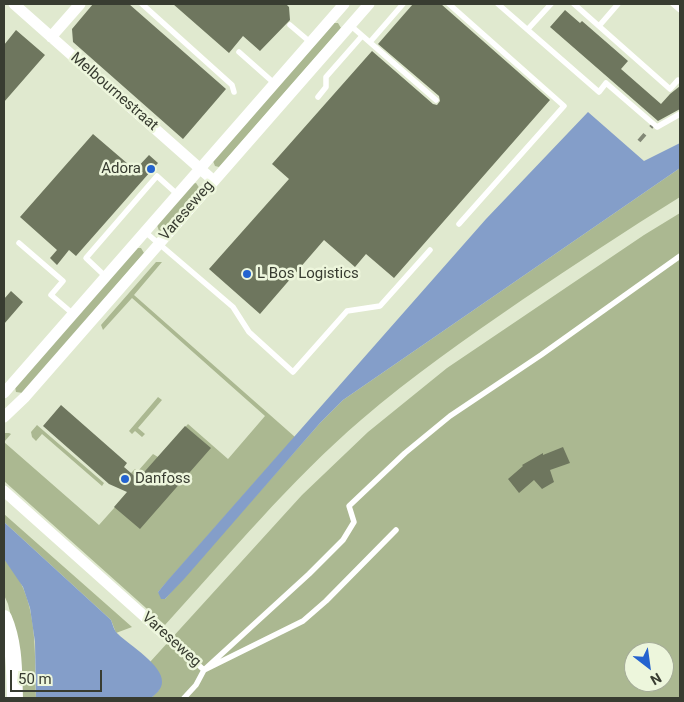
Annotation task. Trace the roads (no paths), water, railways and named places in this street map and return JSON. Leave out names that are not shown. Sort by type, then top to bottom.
[{"type":"main road","points":[[4,618],[14,660],[15,698]]},
{"type":"street","name":"Melbournestraat","points":[[14,4],[214,180]]},
{"type":"street","points":[[51,37],[80,4]]},
{"type":"street","name":"Vareseweg","points":[[4,417],[25,397],[368,4]]},
{"type":"street","points":[[339,6],[351,23]]},
{"type":"street","name":"Vareseweg","points":[[4,393],[310,42],[339,6]]},
{"type":"street","points":[[4,398],[14,406]]},
{"type":"street","name":"Vareseweg","points":[[4,491],[163,633]]},
{"type":"lane","points":[[142,4],[232,85],[234,92]]},
{"type":"lane","points":[[370,42],[403,4]]},
{"type":"lane","points":[[449,4],[564,106],[459,224]]},
{"type":"lane","points":[[498,4],[599,92],[606,83],[657,127],[680,114]]},
{"type":"lane","points":[[528,29],[551,4]]},
{"type":"lane","points":[[574,4],[670,89],[678,80],[680,81]]},
{"type":"lane","points":[[599,26],[618,4]]},
{"type":"lane","points":[[673,4],[680,10]]},
{"type":"lane","points":[[351,23],[362,36],[436,100]]},
{"type":"lane","points":[[290,25],[310,42]]},
{"type":"lane","points":[[318,97],[326,87],[326,77],[362,36]]},
{"type":"lane","points":[[239,52],[274,83]]},
{"type":"lane","points":[[105,276],[86,258],[157,176],[177,194]]},
{"type":"lane","points":[[144,231],[233,307],[249,332],[293,372],[347,311],[380,306],[430,250]]},
{"type":"lane","points":[[19,243],[63,281],[51,295],[72,313]]},
{"type":"lane","points":[[184,698],[196,685],[204,670],[309,574],[343,540],[354,522],[349,506],[405,453],[450,416],[541,355],[680,256]]},
{"type":"lane","name":"Vareseweg","points":[[163,633],[204,670],[303,621],[322,605],[396,530]]},
{"type":"water","points":[[588,112],[644,161],[680,143],[680,168],[343,400],[320,423],[185,578],[165,599],[161,599],[158,592],[168,580],[486,219]]},
{"type":"water","points":[[4,522],[111,620],[117,633],[151,662],[161,676],[162,682],[160,689],[155,695],[151,698],[36,698],[35,642],[30,608],[23,587],[4,559]]},
{"type":"railway","points":[[639,141],[652,126]]},
{"type":"place","name":"Adora","points":[[151,169]]},
{"type":"place","name":"L Bos Logistics","points":[[247,274]]},
{"type":"place","name":"Danfoss","points":[[125,479]]}]
